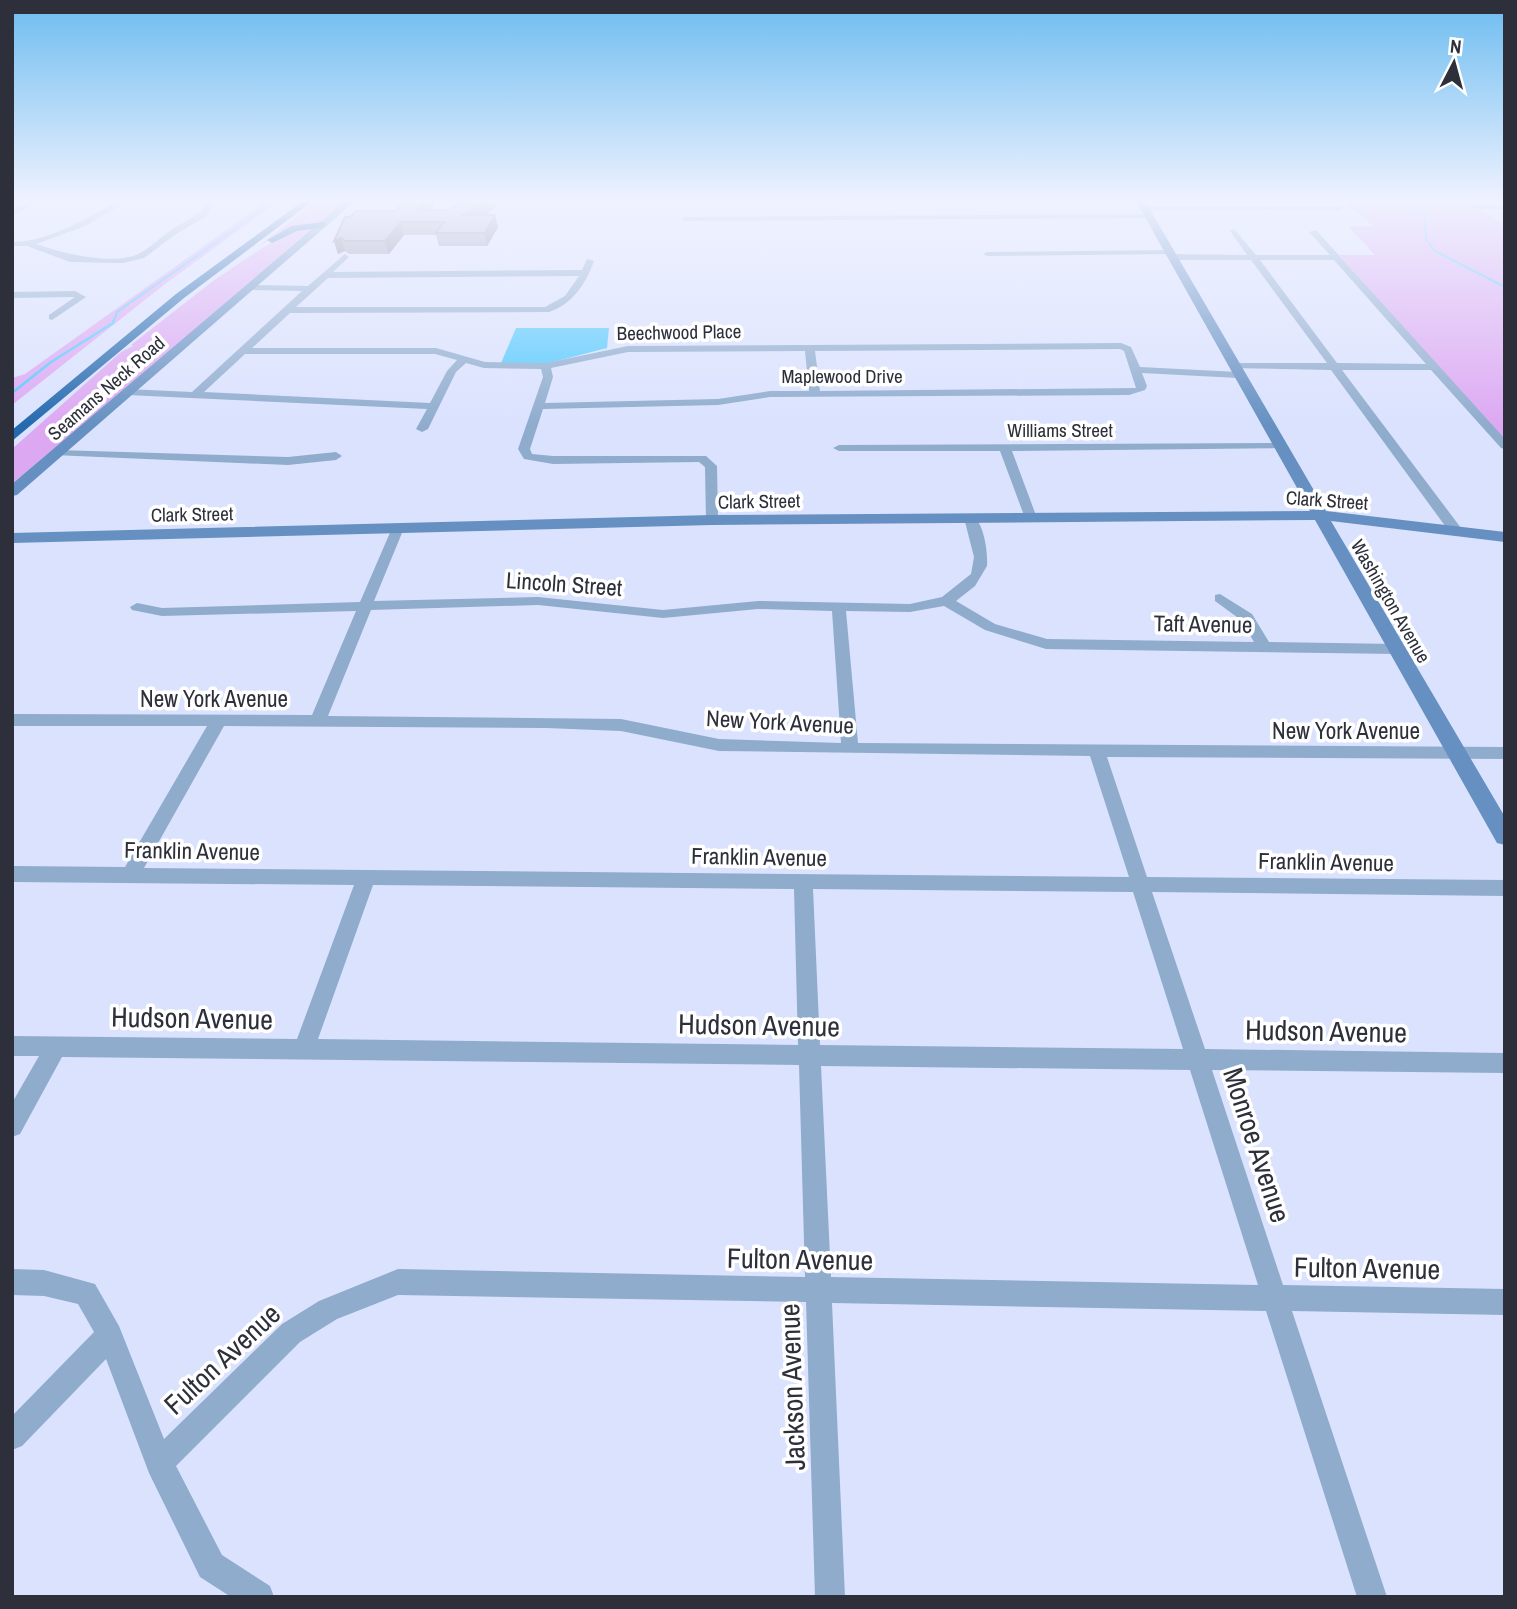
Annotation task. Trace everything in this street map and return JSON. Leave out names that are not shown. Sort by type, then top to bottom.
[{"type":"highway","points":[[131,321],[189,276]]},
{"type":"highway","points":[[12,437],[207,276]]},
{"type":"highway","points":[[180,296],[213,276]]},
{"type":"street","name":"Seamans Neck Road","points":[[12,492],[263,276]]},
{"type":"street","points":[[195,395],[324,276]]},
{"type":"street","points":[[288,310],[546,310],[563,304],[583,276]]},
{"type":"street","name":"Washington Avenue","points":[[1182,276],[1505,837]]},
{"type":"street","points":[[1268,276],[1456,531]]},
{"type":"street","points":[[1352,276],[1505,446]]},
{"type":"street","points":[[251,286],[310,289]]},
{"type":"street","points":[[12,295],[75,294],[81,297],[52,317]]},
{"type":"street","name":"Beechwood Place","points":[[243,351],[436,351],[485,365],[546,366],[628,349],[1121,346],[1128,349],[1136,370]]},
{"type":"street","points":[[810,348],[815,394]]},
{"type":"street","points":[[422,429],[452,371],[463,360]]},
{"type":"street","points":[[546,366],[548,377],[524,449],[528,457],[553,460],[702,458],[711,466],[712,520]]},
{"type":"street","points":[[1136,370],[1434,366]]},
{"type":"street","name":"Maplewood Drive","points":[[538,406],[718,402],[770,394],[1129,391],[1140,390],[1142,384],[1136,370]]},
{"type":"street","points":[[127,392],[433,406]]},
{"type":"street","name":"Williams Street","points":[[839,449],[1280,446]]},
{"type":"street","points":[[1005,448],[1031,517]]},
{"type":"street","points":[[57,453],[288,461],[336,456]]},
{"type":"street","name":"Clark Street","points":[[12,538],[712,520],[1320,515],[1505,537]]},
{"type":"street","name":"Lincoln Street","points":[[137,607],[162,612],[538,601],[663,614],[758,604],[910,608],[946,601],[968,587],[980,573],[982,551],[970,518]]},
{"type":"street","points":[[317,722],[398,528]]},
{"type":"street","points":[[1220,598],[1247,617],[1265,648]]},
{"type":"street","name":"Taft Avenue","points":[[946,601],[990,627],[1046,644],[1396,649]]},
{"type":"street","points":[[839,607],[850,749]]},
{"type":"street","name":"New York Avenue","points":[[12,720],[546,722],[621,725],[719,745],[850,749],[1505,753]]},
{"type":"street","points":[[130,875],[218,722]]},
{"type":"street","name":"Monroe Avenue","points":[[1097,751],[1372,1597]]},
{"type":"street","name":"Franklin Avenue","points":[[12,874],[1505,888]]},
{"type":"street","points":[[304,1049],[366,877]]},
{"type":"street","name":"Jackson Avenue","points":[[803,882],[830,1597]]},
{"type":"street","name":"Hudson Avenue","points":[[12,1046],[1505,1063]]},
{"type":"street","points":[[12,1126],[56,1047]]},
{"type":"street","points":[[12,1282],[44,1283],[86,1293],[110,1335],[159,1463],[211,1566],[259,1597]]},
{"type":"street","name":"Fulton Avenue","points":[[159,1463],[291,1333],[328,1310],[398,1282],[818,1292],[1505,1302]]},
{"type":"street","points":[[12,1436],[110,1335]]},
{"type":"shaded area","points":[[162,276],[176,276],[12,405],[12,378],[25,374]]},
{"type":"shaded area","points":[[220,276],[257,276],[12,484],[12,449],[121,352],[133,346],[131,345]]},
{"type":"shaded area","points":[[1358,276],[1505,276],[1505,442]]},
{"type":"water","points":[[516,328],[609,328],[607,348],[545,364],[501,363]]},
{"type":"waterway","points":[[114,321],[117,312],[168,276]]},
{"type":"waterway","points":[[1484,276],[1505,287]]},
{"type":"waterway","points":[[12,393],[51,362],[114,320]]}]
